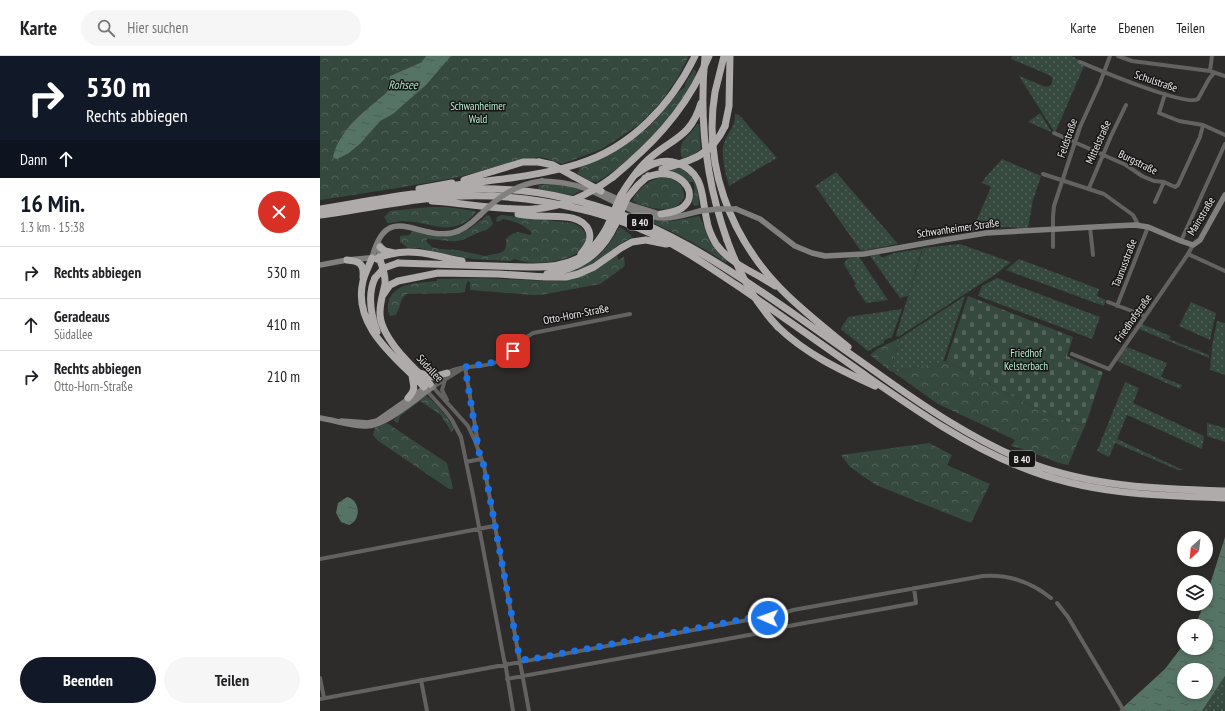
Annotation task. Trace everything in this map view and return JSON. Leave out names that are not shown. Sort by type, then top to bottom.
[{"type":"highway","name":"B 40","points":[[368,202],[421,189],[543,172],[578,164],[590,159],[627,139],[653,117],[663,107],[678,86],[695,56]]},
{"type":"highway","points":[[537,276],[566,270],[583,262],[596,253],[605,244],[624,196],[635,175],[650,158],[686,132],[695,119],[702,97],[705,56]]},
{"type":"highway","points":[[410,200],[458,203],[502,209],[535,209],[552,207],[578,198],[599,187],[612,177],[640,154],[659,135],[689,96],[709,56]]},
{"type":"highway","name":"B 40","points":[[724,56],[715,92],[713,148],[717,176],[729,212],[745,243],[761,266],[788,295],[874,370]]},
{"type":"highway","points":[[624,196],[652,173],[690,160],[702,154],[717,140],[725,126],[729,106],[730,56]]},
{"type":"highway","name":"B 40","points":[[702,97],[705,141],[710,177],[716,203],[727,240],[749,290],[778,327],[799,345],[824,361],[894,395]]},
{"type":"highway","points":[[421,189],[461,181],[522,162],[539,162],[553,165],[601,191]]},
{"type":"highway","points":[[635,175],[650,165],[660,162],[675,162],[688,168],[697,178],[701,187],[707,223],[720,248],[736,263],[788,295]]},
{"type":"highway","points":[[645,178],[655,174],[672,174],[683,180],[688,187],[688,200],[683,206],[677,211],[661,214]]},
{"type":"highway","name":"B 40","points":[[320,209],[441,191],[472,188],[519,190],[553,195],[609,210],[663,232],[715,261],[918,402],[951,423],[1003,451],[1036,465],[1063,474],[1102,482],[1225,498]]},
{"type":"highway","name":"B 40","points":[[320,215],[410,200],[450,196],[481,196],[511,197],[554,203],[626,223],[659,237],[691,256],[763,303],[894,395],[958,436],[1002,459],[1036,473],[1070,483],[1110,491],[1149,495],[1225,491]]},
{"type":"highway","points":[[502,209],[516,213],[572,218],[583,223],[588,229],[589,240],[587,247],[577,259]]},
{"type":"highway","points":[[385,347],[375,326],[371,309],[371,293],[375,278],[384,268],[398,263],[543,267],[561,265],[577,259],[589,251],[595,246],[612,224]]},
{"type":"highway","points":[[383,294],[390,285],[398,281],[438,273],[560,277],[583,272],[598,265],[625,245],[639,240],[652,240],[691,256]]},
{"type":"highway","points":[[380,248],[396,253],[416,252],[492,266]]},
{"type":"highway","points":[[363,282],[373,262],[396,253]]},
{"type":"highway","points":[[347,260],[356,262],[362,266],[364,271],[362,304],[364,313],[372,330],[385,347]]},
{"type":"highway","points":[[373,262],[375,265],[379,266],[384,273]]},
{"type":"highway","name":"Südallee","points":[[373,262],[384,273],[385,280],[380,312],[384,331],[415,374]]},
{"type":"highway","name":"Südallee","points":[[385,347],[428,387]]},
{"type":"highway","points":[[408,398],[414,390],[415,374],[433,377],[447,376]]},
{"type":"street","name":"Feldstraße","points":[[1053,247],[1052,229],[1054,206],[1074,143],[1110,56]]},
{"type":"street","points":[[1118,56],[1132,61],[1212,72],[1225,76]]},
{"type":"street","points":[[1212,56],[1212,72]]},
{"type":"street","name":"Schulstraße","points":[[1080,62],[1181,99],[1196,100],[1212,72]]},
{"type":"street","points":[[1165,94],[1159,113],[1179,121],[1203,125],[1225,135]]},
{"type":"street","name":"Mittelstraße","points":[[1089,188],[1122,110],[1126,105]]},
{"type":"street","name":"Burgstraße","points":[[1054,133],[1126,165],[1142,176],[1154,181],[1164,182],[1175,187],[1178,185],[1200,137],[1203,125]]},
{"type":"street","points":[[1181,242],[1225,144]]},
{"type":"street","points":[[1043,174],[1104,194],[1133,214],[1139,226]]},
{"type":"street","points":[[542,181],[560,182],[582,187],[634,211],[650,216],[671,218],[691,213]]},
{"type":"street","points":[[373,262],[377,244],[382,235],[390,228],[400,225],[438,234],[451,234],[464,229],[489,206],[509,191],[521,186],[542,181],[572,181],[585,184],[638,208],[661,214],[691,213]]},
{"type":"street","points":[[1155,202],[1164,182]]},
{"type":"street","name":"Mainstraße","points":[[1193,245],[1200,240],[1225,195]]},
{"type":"street","name":"Schwanheimer Straße","points":[[691,213],[718,208],[736,210],[760,219],[794,246],[825,256],[864,254],[926,242],[986,233],[1090,226],[1148,227],[1181,242],[1193,245]]},
{"type":"street","points":[[1090,226],[1093,255]]},
{"type":"street","name":"Taunusstraße","points":[[1117,306],[1148,227]]},
{"type":"street","points":[[373,262],[380,248],[382,235]]},
{"type":"street","name":"Friedhofstraße","points":[[1072,354],[1109,368],[1193,245]]},
{"type":"street","points":[[1188,254],[1225,271]]},
{"type":"street","points":[[320,265],[347,260],[373,262]]},
{"type":"street","points":[[1108,302],[1145,316]]},
{"type":"street","name":"Otto-Horn-Straße","points":[[428,387],[465,367],[496,362],[508,355],[528,336],[537,332],[630,314]]},
{"type":"street","name":"Südallee","points":[[465,367],[479,452]]},
{"type":"street","points":[[446,412],[451,407],[442,390],[447,376]]},
{"type":"street","points":[[341,421],[368,423],[377,420],[390,413],[408,398],[428,387]]},
{"type":"street","points":[[320,418],[366,426],[378,424],[387,420],[428,387]]},
{"type":"street","name":"Südallee","points":[[428,387],[451,407],[468,426],[479,452],[483,466],[529,711]]},
{"type":"street","name":"Südallee","points":[[428,387],[458,431],[468,469],[513,711]]},
{"type":"street","points":[[458,431],[468,426]]},
{"type":"street","points":[[466,462],[481,459]]},
{"type":"street","points":[[320,559],[494,526]]},
{"type":"street","points":[[320,678],[322,698],[769,616],[772,613],[777,612],[781,614],[800,609],[972,577],[1000,576],[1026,582],[1041,590],[1051,598]]},
{"type":"street","points":[[507,679],[753,634],[771,629],[775,631],[783,627],[916,603],[914,588]]},
{"type":"street","points":[[1057,603],[1068,617],[1124,711]]},
{"type":"street","points":[[781,614],[784,624],[783,627]]},
{"type":"street","points":[[769,616],[768,620],[771,629]]},
{"type":"street","points":[[519,655],[523,659],[527,660]]},
{"type":"street","points":[[421,680],[427,711]]},
{"type":"green space","name":"Schwanheimer Wald","points":[[320,56],[426,56],[422,62],[390,76],[387,92],[363,112],[348,129],[344,136],[349,153],[361,143],[380,120],[393,114],[426,85],[451,56],[689,56],[677,79],[660,103],[640,124],[602,149],[562,164],[545,158],[536,157],[459,177],[320,200]]},
{"type":"green space","points":[[1012,56],[1072,56],[1079,60],[1084,66],[1055,133],[1019,76],[1046,87],[1051,85],[1053,78],[1011,59]]},
{"type":"green space","points":[[694,69],[696,72],[690,87],[681,102],[669,118],[640,149],[597,182],[590,181],[576,173],[579,171],[580,166],[636,137],[652,124],[678,93],[685,87],[685,84]]},
{"type":"green space","points":[[1040,113],[1051,131],[1051,132],[1028,122]]},
{"type":"green space","points":[[735,114],[739,115],[777,158],[729,186],[724,164],[723,148],[724,143],[733,127]]},
{"type":"green space","points":[[697,124],[699,125],[701,149],[691,156],[682,158],[682,143]]},
{"type":"green space","points":[[1002,159],[1041,176],[1033,200],[1028,228],[995,227],[972,231],[991,187],[982,183]]},
{"type":"green space","points":[[680,168],[690,174],[696,184],[699,205],[693,205],[692,202],[695,188],[693,182],[688,182],[669,172],[669,170]]},
{"type":"green space","points":[[836,172],[898,244],[861,251],[815,186]]},
{"type":"green space","points":[[664,177],[676,181],[681,186],[684,193],[684,198],[680,204],[668,209],[662,209],[648,207],[632,201],[638,192],[649,182]]},
{"type":"green space","points":[[550,184],[583,190],[572,195],[538,189],[539,185]]},
{"type":"green space","points":[[447,207],[475,211],[476,213],[467,221],[450,227],[404,221],[388,223],[384,217],[390,211]]},
{"type":"green space","points":[[628,211],[664,221],[673,221],[699,216],[709,239],[717,251],[727,261],[726,263],[690,241],[627,212]]},
{"type":"green space","points":[[487,215],[490,216],[493,224],[487,230],[457,241],[427,239],[426,241],[432,247],[440,249],[457,250],[485,256],[500,253],[504,251],[506,247],[506,240],[512,234],[518,232],[530,235],[532,233],[515,222],[503,219],[498,222],[496,221],[497,217],[502,215],[573,223],[582,229],[586,238],[583,246],[577,253],[567,258],[556,261],[533,263],[515,259],[510,261],[473,259],[420,248],[408,248],[400,242],[400,236],[409,235],[413,231],[436,236],[453,236],[469,229]]},
{"type":"green space","points":[[620,227],[632,237],[590,265],[569,273],[590,262],[597,256],[606,247]]},
{"type":"green space","points":[[960,244],[1011,262],[996,274],[898,337],[896,335],[923,248]]},
{"type":"green space","points":[[922,249],[908,296],[900,298],[870,256],[879,254],[882,258],[897,253]]},
{"type":"green space","points":[[617,254],[618,260],[624,257],[624,267],[600,284],[541,295],[532,295],[470,290],[470,282],[468,281],[465,292],[407,294],[401,301],[396,315],[390,316],[388,312],[388,302],[392,294],[409,284],[437,281],[437,279],[480,278],[551,281],[571,279],[586,274]]},
{"type":"green space","points":[[859,257],[888,300],[866,303],[854,285],[856,284],[844,264],[847,259]]},
{"type":"green space","points":[[1019,259],[1099,289],[1097,296],[1106,300],[1104,306],[1006,270]]},
{"type":"green space","points":[[997,278],[1100,317],[1092,339],[978,296],[982,286]]},
{"type":"green space","points":[[965,296],[943,362],[893,372],[890,371],[900,338]]},
{"type":"green space","name":"Friedhof Kelsterbach","points":[[968,296],[1073,337],[1067,356],[1103,372],[1087,421],[1079,425],[1051,416],[946,361]]},
{"type":"green space","points":[[1191,302],[1216,313],[1210,340],[1179,326]]},
{"type":"green space","points":[[902,309],[892,337],[884,340],[884,343],[868,351],[841,328],[848,317]]},
{"type":"green space","points":[[1217,321],[1225,323],[1225,375],[1210,370],[1212,346]]},
{"type":"green space","points":[[1142,324],[1170,336],[1169,339],[1209,355],[1209,358],[1139,329]]},
{"type":"green space","points":[[900,338],[890,371],[870,355],[877,349]]},
{"type":"green space","points":[[1127,347],[1167,363],[1161,377],[1182,385],[1180,389],[1117,361]]},
{"type":"green space","points":[[946,361],[1051,416],[1079,425],[1087,421],[1068,465],[1011,446],[1015,440],[938,404],[893,372]]},
{"type":"green space","points":[[1125,382],[1139,388],[1133,403],[1204,436],[1202,449],[1127,415],[1117,439],[1183,470],[1178,470],[1115,443],[1109,457],[1097,451]]},
{"type":"green space","points":[[427,396],[442,411],[448,419],[454,428],[451,433],[441,415],[420,401],[400,416],[398,423],[394,421],[399,414]]},
{"type":"green space","points":[[387,423],[447,463],[453,489],[449,489],[377,440],[373,435],[375,427]]},
{"type":"green space","points":[[1207,423],[1225,428],[1225,442],[1207,436]]},
{"type":"green space","points":[[929,443],[952,455],[947,465],[990,484],[971,523],[876,485],[850,467],[841,455]]},
{"type":"green space","points":[[1225,676],[1225,711],[1202,711],[1210,699],[1213,699],[1213,694]]},
{"type":"water","name":"Rohsee","points":[[426,56],[451,56],[426,85],[393,114],[380,121],[361,143],[349,153],[337,159],[333,157],[341,137],[348,128],[387,92],[390,76],[422,62]]},
{"type":"water","points":[[347,497],[355,502],[358,511],[356,519],[349,525],[341,522],[336,513],[338,503]]},
{"type":"water","points":[[1225,537],[1225,676],[1213,694],[1213,663],[1177,663],[1177,699],[1210,699],[1202,711],[1119,711],[1165,669],[1177,653],[1177,655],[1213,655],[1213,619],[1198,619],[1201,611],[1213,611],[1213,575]]},
{"type":"route","points":[[513,351],[496,362],[485,365],[465,367],[479,452],[486,476],[486,486],[520,658],[527,660],[756,617],[769,616],[768,618]]}]
